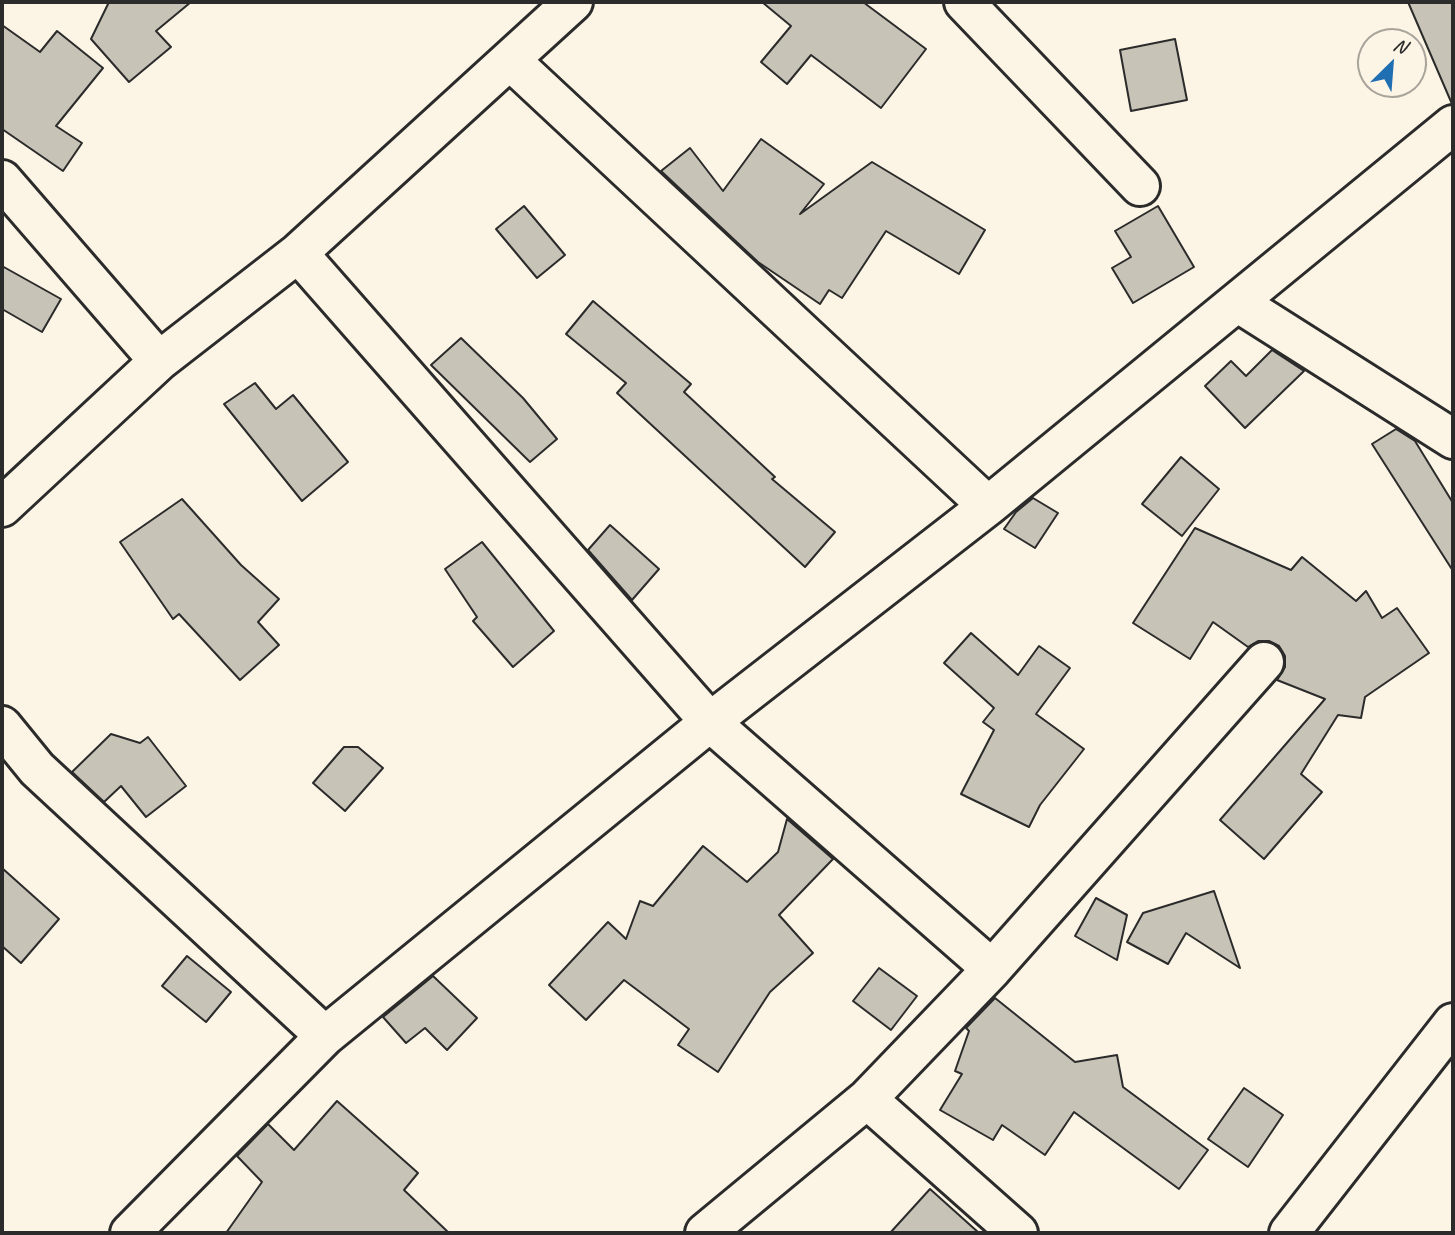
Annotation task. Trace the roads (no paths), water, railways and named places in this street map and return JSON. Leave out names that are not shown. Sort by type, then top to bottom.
[{"type":"street","points":[[2,507],[159,361],[298,253],[573,2]]},
{"type":"street","points":[[964,2],[1140,186]]},
{"type":"street","points":[[510,60],[988,506]]},
{"type":"street","points":[[130,1233],[325,1036],[710,722],[988,506],[1453,125]]},
{"type":"street","points":[[2,180],[159,361]]},
{"type":"street","points":[[298,253],[710,722],[992,969]]},
{"type":"street","points":[[1237,302],[1453,439]]},
{"type":"street","points":[[705,1233],[867,1099],[992,969],[1264,662]]},
{"type":"street","points":[[2,726],[37,769],[325,1036]]},
{"type":"street","points":[[1295,1231],[1453,1023]]},
{"type":"street","points":[[867,1099],[1018,1233]]}]
